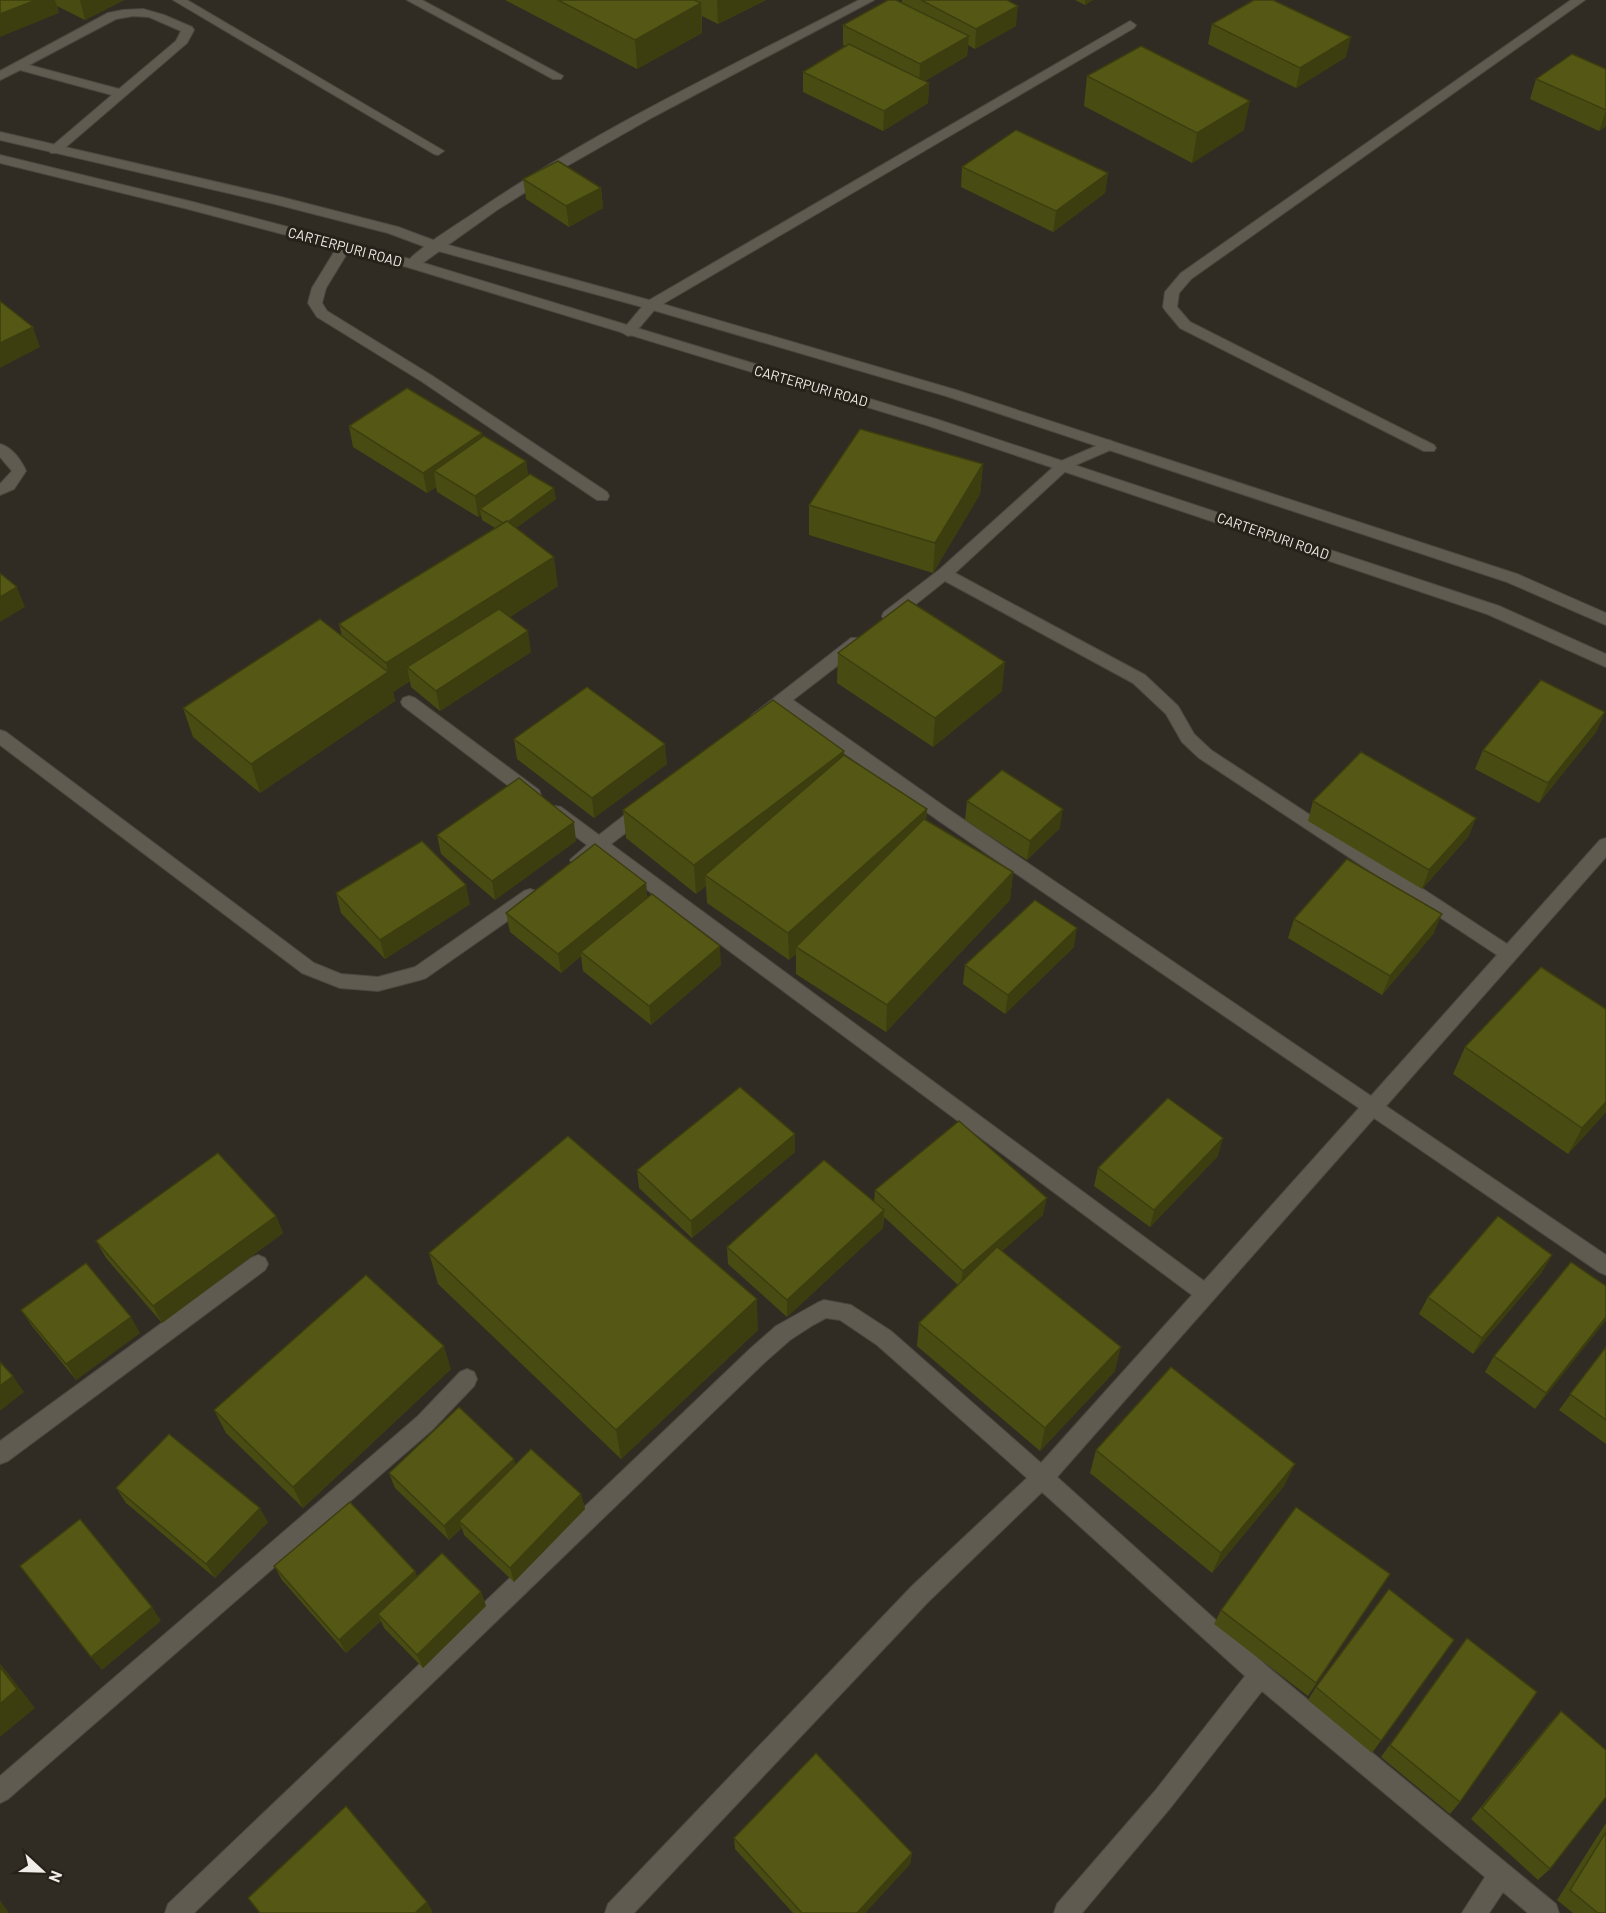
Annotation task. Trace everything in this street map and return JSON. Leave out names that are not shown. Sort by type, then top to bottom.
[{"type":"street","points":[[179,0],[438,151]]},
{"type":"street","points":[[413,0],[557,76]]},
{"type":"street","points":[[411,264],[521,188],[631,125],[868,0]]},
{"type":"street","points":[[1429,448],[1185,325],[1170,307],[1172,292],[1186,276],[1580,0]]},
{"type":"street","points":[[0,76],[112,16],[129,10],[152,13],[188,30],[182,43],[56,150]]},
{"type":"street","points":[[628,332],[651,305],[1130,25]]},
{"type":"street","points":[[19,66],[122,94]]},
{"type":"street","name":"CARTERPURI ROAD","points":[[0,136],[277,200],[393,230],[436,246],[651,305],[951,393],[1512,578],[1606,619]]},
{"type":"street","name":"CARTERPURI ROAD","points":[[0,159],[411,264],[628,332],[931,422],[1493,610],[1606,661]]},
{"type":"street","points":[[344,247],[319,288],[315,303],[322,314],[426,378],[602,496]]},
{"type":"street","points":[[745,730],[944,574],[1064,465],[1110,445]]},
{"type":"street","points":[[0,449],[14,461],[19,471],[9,486],[0,490]]},
{"type":"street","points":[[944,574],[1139,679],[1172,710],[1188,738],[1205,754],[1509,954]]},
{"type":"street","points":[[782,701],[945,816],[1606,1266]]},
{"type":"street","points":[[409,702],[1207,1295]]},
{"type":"street","points":[[0,736],[308,968],[340,981],[378,984],[420,973],[545,884]]},
{"type":"street","points":[[563,871],[654,802]]},
{"type":"street","points":[[617,1913],[920,1594],[1042,1478],[1606,845]]},
{"type":"street","points":[[0,1454],[258,1264]]},
{"type":"street","points":[[177,1913],[621,1484],[783,1333],[806,1318],[825,1310],[844,1311],[884,1338],[1260,1675],[1547,1913]]},
{"type":"street","points":[[0,1791],[407,1439],[467,1379]]},
{"type":"street","points":[[1066,1913],[1163,1799],[1260,1675]]},
{"type":"street","points":[[1474,1913],[1501,1875]]},
{"type":"building","points":[[0,0],[36,0],[0,14]]},
{"type":"building","points":[[558,0],[694,0],[701,3],[635,40]]},
{"type":"building","points":[[888,0],[896,0],[969,36],[920,64],[843,25]]},
{"type":"building","points":[[921,0],[1007,0],[1018,6],[976,29]]},
{"type":"building","points":[[1254,0],[1273,0],[1351,37],[1300,68],[1212,24]]},
{"type":"building","points":[[849,44],[929,83],[884,111],[803,72]]},
{"type":"building","points":[[1141,46],[1250,101],[1197,133],[1087,76]]},
{"type":"building","points":[[1572,54],[1606,69],[1606,110],[1536,79]]},
{"type":"building","points":[[1016,130],[1108,173],[1056,211],[962,167]]},
{"type":"building","points":[[558,161],[601,188],[566,206],[523,179]]},
{"type":"building","points":[[0,301],[33,327],[0,343]]},
{"type":"building","points":[[407,388],[482,433],[423,473],[349,426]]},
{"type":"building","points":[[860,429],[983,464],[935,543],[809,505]]},
{"type":"building","points":[[484,436],[526,461],[475,496],[434,471]]},
{"type":"building","points":[[530,474],[554,488],[508,522],[503,523],[480,509]]},
{"type":"building","points":[[507,521],[554,557],[386,663],[339,624]]},
{"type":"building","points":[[0,573],[17,587],[0,597]]},
{"type":"building","points":[[908,600],[1005,662],[935,718],[838,653]]},
{"type":"building","points":[[499,609],[528,631],[436,691],[407,667]]},
{"type":"building","points":[[320,619],[388,672],[251,764],[183,708]]},
{"type":"building","points":[[1541,680],[1605,712],[1548,783],[1483,750]]},
{"type":"building","points":[[587,687],[665,744],[592,798],[514,739]]},
{"type":"building","points":[[773,700],[844,751],[694,865],[623,810]]},
{"type":"building","points":[[1361,752],[1476,818],[1429,870],[1313,801]]},
{"type":"building","points":[[844,755],[927,809],[788,933],[705,875]]},
{"type":"building","points":[[1002,770],[1063,809],[1030,841],[967,801]]},
{"type":"building","points":[[519,778],[574,822],[492,881],[437,835]]},
{"type":"building","points":[[924,819],[1013,872],[887,1005],[796,947]]},
{"type":"building","points":[[422,841],[466,885],[380,940],[336,893]]},
{"type":"building","points":[[595,844],[646,883],[558,954],[506,913]]},
{"type":"building","points":[[1347,859],[1442,914],[1390,976],[1294,919]]},
{"type":"building","points":[[652,894],[720,946],[649,1006],[581,952]]},
{"type":"building","points":[[1035,900],[1077,928],[1008,995],[965,965]]},
{"type":"building","points":[[1541,967],[1606,1009],[1606,1102],[1582,1128],[1465,1047]]},
{"type":"building","points":[[740,1087],[795,1134],[691,1221],[637,1170]]},
{"type":"building","points":[[1168,1098],[1223,1138],[1154,1210],[1098,1168]]},
{"type":"building","points":[[959,1121],[1047,1198],[963,1271],[875,1190]]},
{"type":"building","points":[[568,1136],[757,1299],[616,1430],[429,1253]]},
{"type":"building","points":[[218,1153],[276,1216],[153,1306],[96,1241]]},
{"type":"building","points":[[824,1160],[884,1210],[787,1300],[727,1247]]},
{"type":"building","points":[[1498,1216],[1552,1255],[1482,1338],[1428,1297]]},
{"type":"building","points":[[997,1247],[1121,1347],[1045,1428],[919,1323]]},
{"type":"building","points":[[1571,1262],[1606,1286],[1606,1317],[1546,1393],[1494,1356]]},
{"type":"building","points":[[86,1263],[131,1317],[66,1364],[21,1310]]},
{"type":"building","points":[[366,1275],[444,1346],[293,1487],[214,1410]]},
{"type":"building","points":[[1606,1347],[1606,1420],[1570,1394]]},
{"type":"building","points":[[0,1362],[13,1376],[0,1386]]},
{"type":"building","points":[[1171,1367],[1295,1464],[1221,1553],[1096,1450]]},
{"type":"building","points":[[459,1407],[514,1459],[444,1526],[389,1473]]},
{"type":"building","points":[[169,1434],[260,1508],[206,1564],[116,1488]]},
{"type":"building","points":[[531,1449],[581,1494],[510,1568],[459,1521]]},
{"type":"building","points":[[350,1502],[415,1571],[339,1640],[274,1566]]},
{"type":"building","points":[[1296,1507],[1390,1574],[1316,1683],[1221,1610]]},
{"type":"building","points":[[80,1519],[152,1607],[91,1657],[20,1566]]},
{"type":"building","points":[[442,1553],[481,1592],[417,1655],[378,1614]]},
{"type":"building","points":[[1389,1589],[1454,1640],[1381,1741],[1316,1687]]},
{"type":"building","points":[[1467,1638],[1537,1692],[1460,1802],[1390,1745]]},
{"type":"building","points":[[0,1667],[17,1689],[0,1704]]},
{"type":"building","points":[[1561,1711],[1606,1750],[1606,1797],[1550,1869],[1482,1808]]},
{"type":"building","points":[[816,1753],[912,1853],[857,1913],[802,1913],[734,1838]]},
{"type":"building","points":[[346,1806],[427,1902],[415,1913],[260,1913],[248,1898]]},
{"type":"building","points":[[1606,1832],[1606,1913],[1598,1913],[1570,1890]]}]
